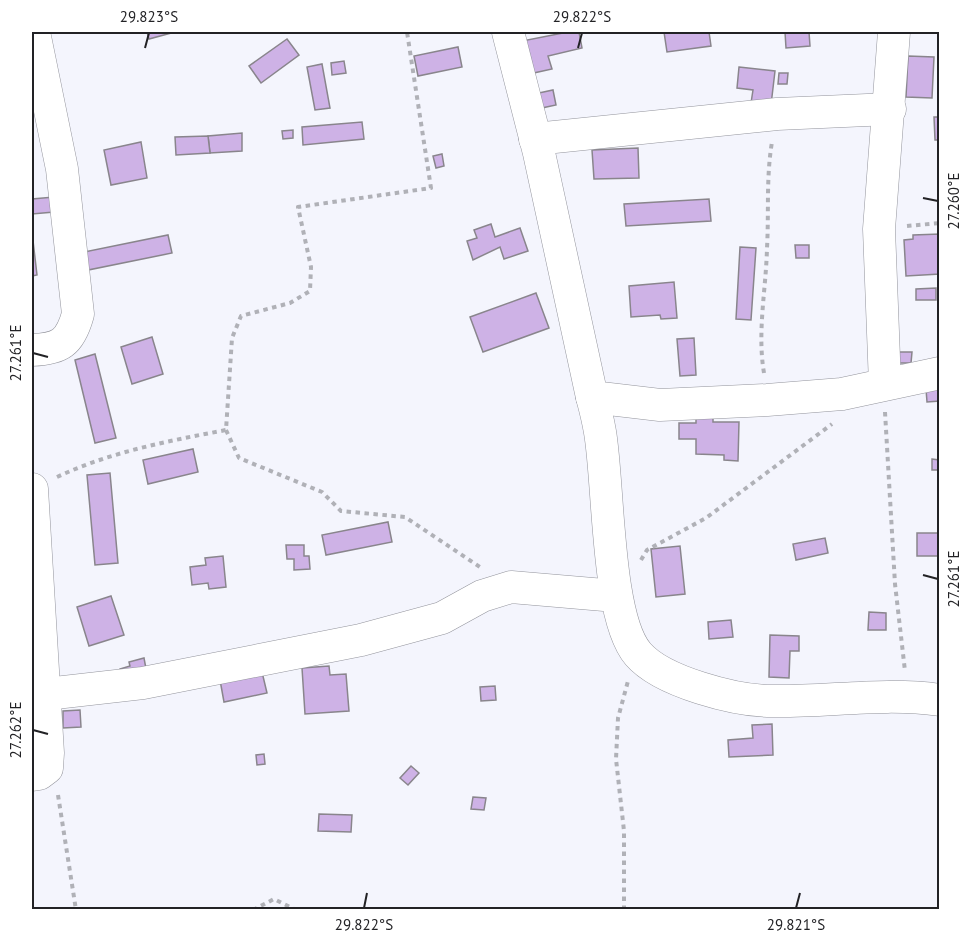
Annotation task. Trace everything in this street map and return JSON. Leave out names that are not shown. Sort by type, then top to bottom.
[{"type":"street","points":[[32,350],[54,349],[65,341],[74,330],[78,314],[62,169],[34,32]]},
{"type":"street","points":[[508,32],[536,139],[600,432],[616,596],[630,642],[639,656],[689,684],[715,693],[770,701],[908,695],[939,700]]},
{"type":"street","points":[[885,384],[879,229],[890,109],[894,32]]},
{"type":"street","points":[[536,139],[777,114],[890,109]]},
{"type":"street","points":[[592,397],[660,405],[767,400],[842,394],[939,374]]},
{"type":"street","points":[[39,772],[46,694],[42,484]]},
{"type":"street","points":[[46,694],[143,683],[361,640],[442,618],[482,596],[511,588],[616,596]]},
{"type":"path","points":[[407,32],[431,188],[298,207],[311,267],[310,291],[290,303],[241,316],[232,338],[226,430],[239,458],[322,492],[341,511],[405,517],[511,588]]},
{"type":"path","points":[[767,400],[762,357],[768,166],[777,114]]},
{"type":"path","points":[[885,384],[885,426],[895,584],[908,695]]},
{"type":"path","points":[[616,596],[647,550],[706,518],[838,419]]},
{"type":"path","points":[[42,484],[93,460],[164,442],[226,430]]},
{"type":"path","points":[[624,909],[624,831],[616,748],[618,718],[629,677],[639,656]]},
{"type":"path","points":[[39,772],[55,777],[76,909]]},
{"type":"path","points":[[253,909],[274,899],[296,909]]},
{"type":"building","points":[[147,32],[175,32],[149,39]]},
{"type":"building","points":[[579,32],[582,48],[548,56],[552,69],[529,74],[522,41]]},
{"type":"building","points":[[664,32],[709,32],[711,46],[667,52]]},
{"type":"building","points":[[785,32],[809,32],[810,46],[786,48]]},
{"type":"building","points":[[287,39],[299,55],[261,83],[249,66]]},
{"type":"building","points":[[458,47],[462,67],[418,76],[414,56]]},
{"type":"building","points":[[908,56],[934,57],[932,98],[906,97]]},
{"type":"building","points":[[344,61],[346,73],[332,75],[331,63]]},
{"type":"building","points":[[322,64],[330,108],[315,110],[307,67]]},
{"type":"building","points":[[739,67],[775,71],[771,105],[751,103],[753,90],[737,88]]},
{"type":"building","points":[[779,73],[788,73],[787,84],[778,84]]},
{"type":"building","points":[[553,90],[556,105],[537,109],[534,94]]},
{"type":"building","points":[[934,117],[940,117],[940,140],[935,140]]},
{"type":"building","points":[[362,122],[364,139],[303,145],[302,127]]},
{"type":"building","points":[[293,130],[293,138],[283,139],[282,131]]},
{"type":"building","points":[[242,133],[242,151],[210,153],[208,136]]},
{"type":"building","points":[[208,136],[210,153],[176,155],[175,137]]},
{"type":"building","points":[[141,142],[147,178],[111,185],[104,150]]},
{"type":"building","points":[[638,148],[639,178],[594,179],[592,150]]},
{"type":"building","points":[[442,154],[444,166],[436,168],[433,156]]},
{"type":"building","points":[[54,197],[54,212],[32,214],[32,199]]},
{"type":"building","points":[[709,199],[711,221],[626,226],[624,204]]},
{"type":"building","points":[[491,224],[495,237],[520,228],[528,251],[504,259],[500,247],[473,260],[467,241],[477,238],[474,230]]},
{"type":"building","points":[[32,232],[37,275],[32,276]]},
{"type":"building","points":[[940,234],[940,274],[906,276],[904,240],[913,239],[913,235]]},
{"type":"building","points":[[168,235],[172,253],[88,270],[84,252]]},
{"type":"building","points":[[795,245],[809,245],[809,258],[796,258]]},
{"type":"building","points":[[740,247],[756,248],[751,320],[736,319]]},
{"type":"building","points":[[674,282],[677,318],[661,319],[660,315],[631,317],[629,286]]},
{"type":"building","points":[[936,288],[936,300],[916,300],[916,289]]},
{"type":"building","points":[[536,293],[549,328],[483,352],[470,317]]},
{"type":"building","points":[[152,337],[163,374],[132,384],[121,347]]},
{"type":"building","points":[[694,338],[696,375],[680,376],[677,339]]},
{"type":"building","points":[[890,352],[912,352],[911,363],[890,363]]},
{"type":"building","points":[[95,354],[116,438],[95,443],[75,360]]},
{"type":"building","points":[[940,387],[940,401],[927,402],[926,389]]},
{"type":"building","points":[[696,414],[713,414],[713,422],[739,422],[738,461],[724,460],[724,455],[696,454],[696,439],[679,439],[679,423],[696,423]]},
{"type":"building","points":[[193,449],[198,472],[148,484],[143,460]]},
{"type":"building","points":[[932,459],[939,460],[938,470],[932,470]]},
{"type":"building","points":[[110,473],[118,563],[95,565],[87,475]]},
{"type":"building","points":[[388,522],[392,542],[326,555],[322,535]]},
{"type":"building","points":[[917,533],[940,533],[940,556],[917,556]]},
{"type":"building","points":[[825,538],[828,553],[796,560],[793,544]]},
{"type":"building","points":[[286,545],[304,545],[304,556],[309,556],[310,569],[294,570],[294,559],[287,559]]},
{"type":"building","points":[[680,546],[685,594],[656,597],[651,549]]},
{"type":"building","points":[[223,556],[226,587],[209,589],[208,583],[192,585],[190,567],[206,565],[205,558]]},
{"type":"building","points":[[111,596],[124,635],[89,646],[77,607]]},
{"type":"building","points":[[869,612],[886,613],[886,630],[868,630]]},
{"type":"building","points":[[731,620],[733,637],[709,639],[708,622]]},
{"type":"building","points":[[770,635],[799,636],[799,651],[790,651],[789,678],[769,677]]},
{"type":"building","points":[[144,658],[147,674],[122,679],[120,669],[130,666],[129,662]]},
{"type":"building","points":[[329,666],[330,675],[346,674],[349,711],[305,714],[302,668]]},
{"type":"building","points":[[262,672],[267,693],[224,702],[220,680]]},
{"type":"building","points":[[495,686],[496,700],[481,701],[480,687]]},
{"type":"building","points":[[80,710],[81,727],[63,728],[63,711]]},
{"type":"building","points":[[772,724],[773,755],[729,757],[728,740],[753,738],[752,725]]},
{"type":"building","points":[[264,754],[265,764],[257,765],[256,755]]},
{"type":"building","points":[[411,766],[419,773],[408,785],[400,778]]},
{"type":"building","points":[[473,797],[486,798],[484,810],[471,809]]},
{"type":"building","points":[[319,814],[352,815],[351,832],[318,831]]}]
